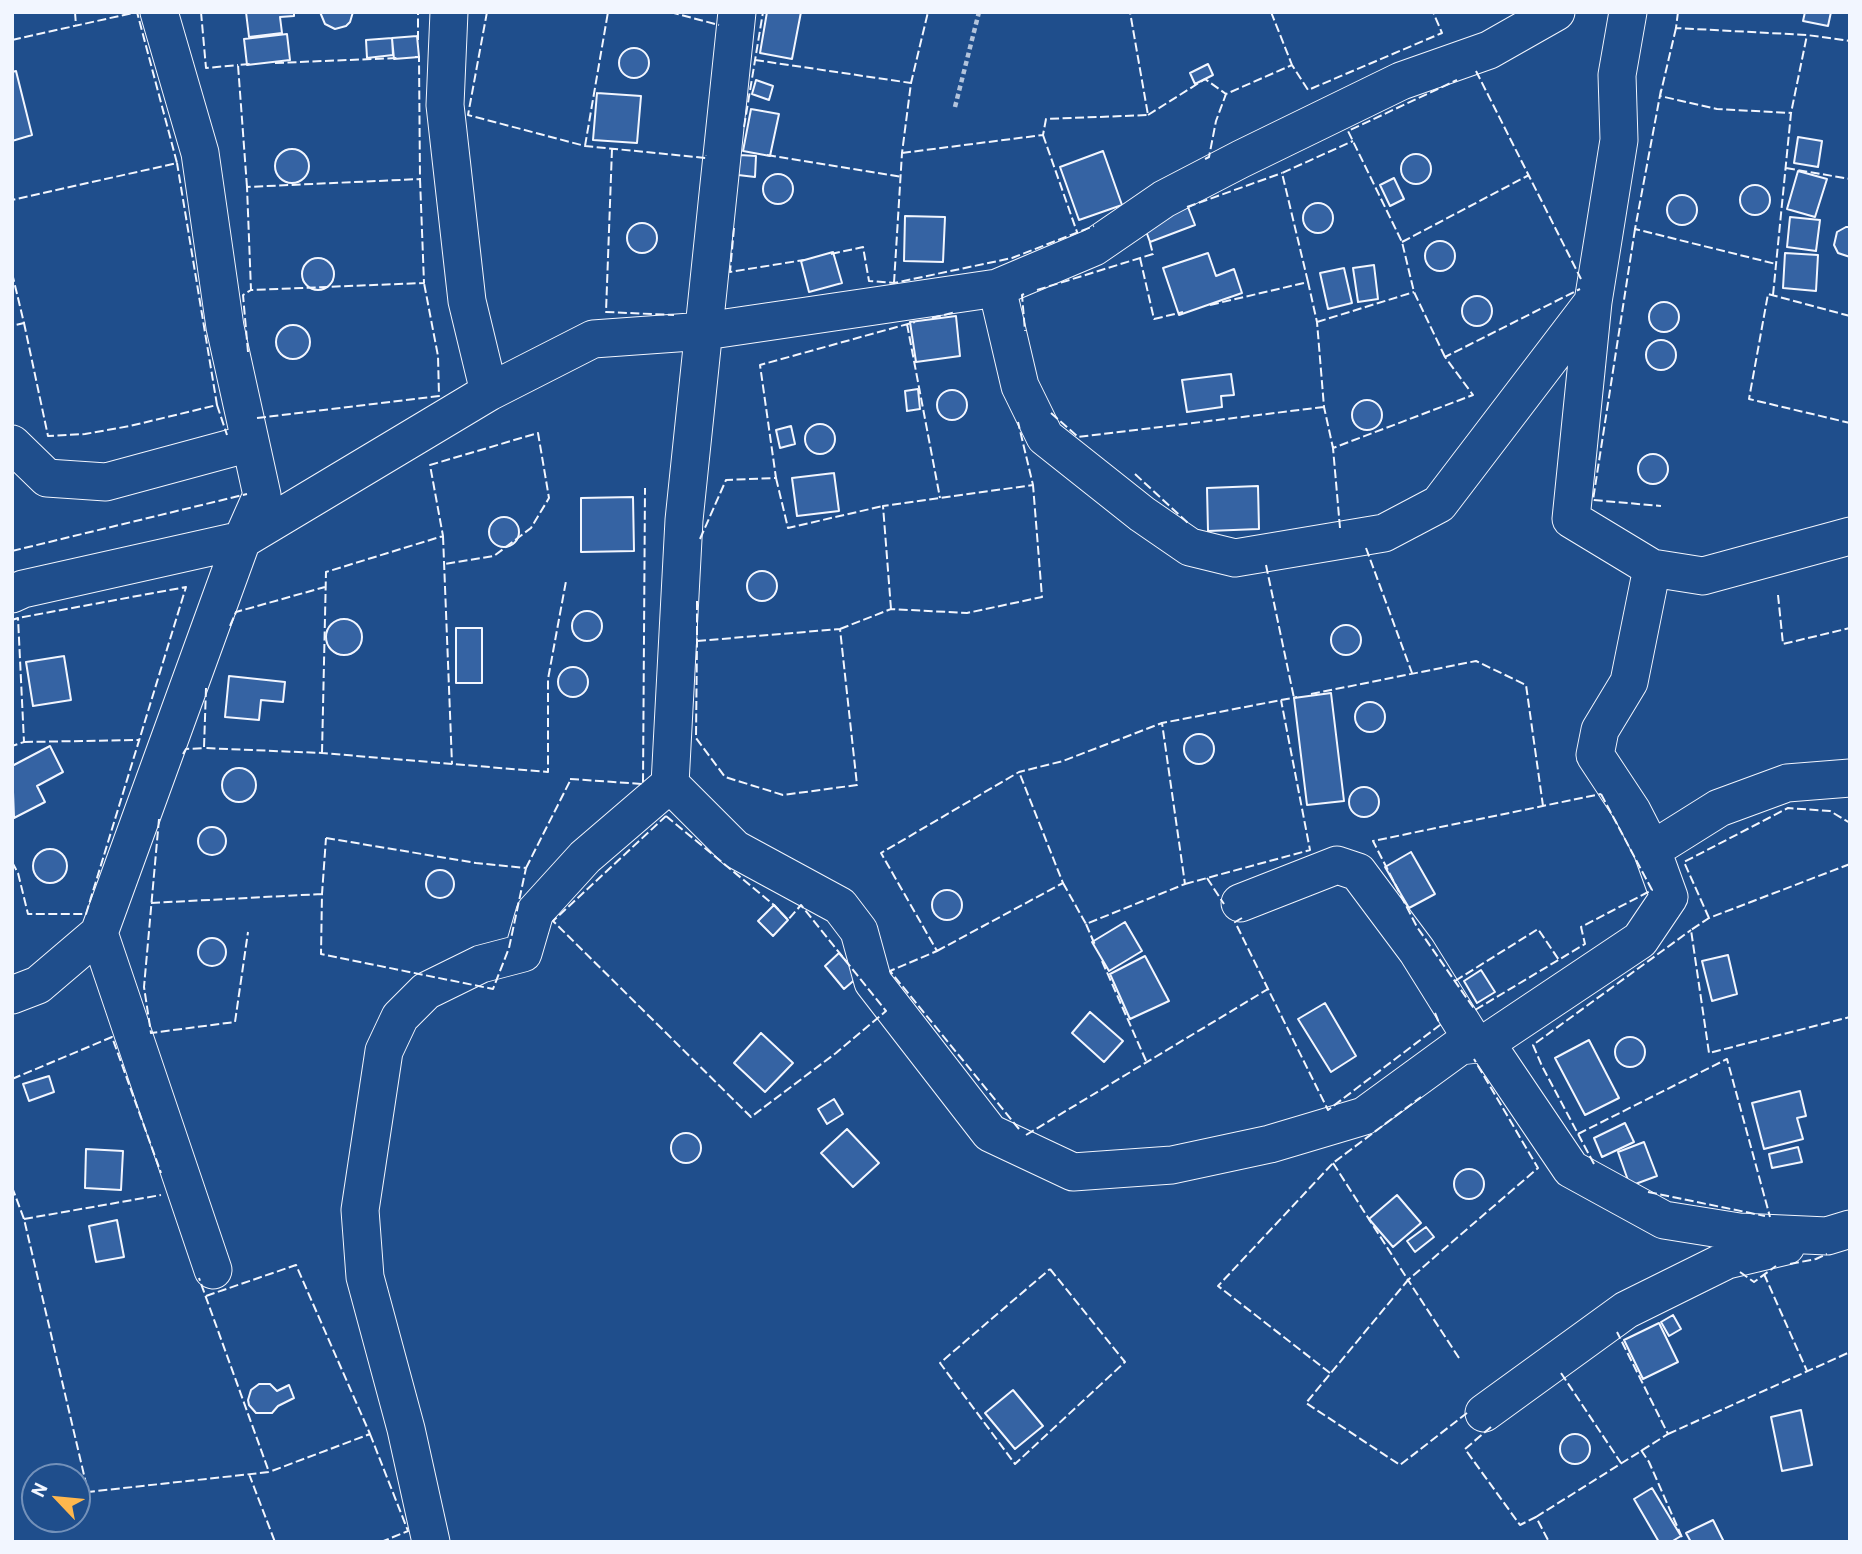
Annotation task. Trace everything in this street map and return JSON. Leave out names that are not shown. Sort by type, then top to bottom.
[{"type":"street","points":[[12,995],[38,985],[99,933],[242,540],[262,495],[225,327],[200,152],[159,12]]},
{"type":"street","points":[[449,12],[445,105],[467,301],[489,392]]},
{"type":"street","points":[[431,1542],[406,1429],[365,1277],[360,1210],[384,1051],[400,1017],[426,991],[481,964],[523,953],[535,912],[585,857],[670,784],[684,520],[737,12]]},
{"type":"street","points":[[12,594],[23,589],[242,540],[489,392],[593,339],[705,331],[997,288],[1094,247],[1164,200],[1241,159],[1401,81],[1489,50],[1556,12]]},
{"type":"street","points":[[1628,12],[1616,75],[1619,140],[1593,302],[1571,519],[1652,568],[1703,576],[1850,536]]},
{"type":"street","points":[[997,288],[1020,386],[1045,437],[1142,514],[1190,547],[1235,558],[1384,533],[1439,505],[1593,302]]},
{"type":"street","points":[[12,444],[47,478],[106,482],[250,443]]},
{"type":"street","points":[[670,784],[735,849],[840,906],[859,931],[873,982],[989,1133],[1073,1172],[1172,1165],[1270,1144],[1364,1116],[1460,1046],[1480,1043],[1640,940],[1669,897],[1652,850],[1632,811],[1595,755],[1600,730],[1629,682],[1652,568]]},
{"type":"street","points":[[1652,850],[1719,807],[1787,783],[1850,778]]},
{"type":"street","points":[[1240,903],[1337,865],[1358,872],[1418,951],[1480,1043],[1571,1169],[1664,1220],[1739,1232],[1839,1233]]},
{"type":"street","points":[[99,933],[213,1270]]},
{"type":"street","points":[[1484,1413],[1626,1310],[1727,1260],[1839,1233]]},
{"type":"path","points":[[956,107],[979,12]]},
{"type":"building","points":[[246,12],[294,12],[294,16],[280,17],[282,33],[249,37]]},
{"type":"building","points":[[320,12],[353,12],[346,26],[335,29],[325,24]]},
{"type":"building","points":[[767,12],[801,12],[792,59],[760,53]]},
{"type":"building","points":[[1805,12],[1831,12],[1828,26],[1803,21]]},
{"type":"building","points":[[287,34],[290,60],[247,65],[244,39]]},
{"type":"building","points":[[417,36],[419,57],[394,59],[392,38]]},
{"type":"building","points":[[392,38],[393,55],[367,58],[366,40]]},
{"type":"building","points":[[634,48],[645,52],[649,63],[645,74],[634,78],[623,74],[619,63],[623,52]]},
{"type":"building","points":[[1208,64],[1213,75],[1195,84],[1190,73]]},
{"type":"building","points":[[16,71],[32,135],[12,141],[12,72]]},
{"type":"building","points":[[756,80],[773,86],[769,100],[752,94]]},
{"type":"building","points":[[597,93],[641,96],[637,143],[593,140]]},
{"type":"building","points":[[751,109],[779,114],[770,156],[743,151]]},
{"type":"building","points":[[1798,137],[1822,141],[1818,167],[1794,163]]},
{"type":"building","points":[[292,149],[304,154],[309,166],[304,178],[292,183],[280,178],[275,166],[280,154]]},
{"type":"building","points":[[1103,151],[1122,205],[1079,220],[1060,167]]},
{"type":"building","points":[[1416,154],[1427,158],[1431,169],[1427,180],[1416,184],[1405,180],[1401,169],[1405,158]]},
{"type":"building","points":[[740,155],[756,156],[755,177],[738,175]]},
{"type":"building","points":[[1798,171],[1827,179],[1815,217],[1787,209]]},
{"type":"building","points":[[778,174],[789,178],[793,189],[789,200],[778,204],[767,200],[763,189],[767,178]]},
{"type":"building","points":[[1394,178],[1404,199],[1390,206],[1380,185]]},
{"type":"building","points":[[1755,185],[1766,189],[1770,200],[1766,211],[1755,215],[1744,211],[1740,200],[1744,189]]},
{"type":"building","points":[[1682,195],[1693,199],[1697,210],[1693,221],[1682,225],[1671,221],[1667,210],[1671,199]]},
{"type":"building","points":[[1318,203],[1329,207],[1333,218],[1329,229],[1318,233],[1307,229],[1303,218],[1307,207]]},
{"type":"building","points":[[1188,207],[1195,225],[1150,242],[1143,223]]},
{"type":"building","points":[[905,216],[945,217],[943,262],[904,261]]},
{"type":"building","points":[[1790,217],[1820,220],[1816,251],[1787,247]]},
{"type":"building","points":[[642,223],[653,227],[657,238],[653,249],[642,253],[631,249],[627,238],[631,227]]},
{"type":"building","points":[[1850,227],[1850,257],[1838,253],[1834,245],[1837,232]]},
{"type":"building","points":[[1440,241],[1451,245],[1455,256],[1451,267],[1440,271],[1429,267],[1425,256],[1429,245]]},
{"type":"building","points":[[833,252],[842,283],[809,292],[801,261]]},
{"type":"building","points":[[1208,253],[1216,276],[1234,269],[1242,293],[1179,315],[1163,268]]},
{"type":"building","points":[[1785,253],[1818,255],[1816,291],[1783,288]]},
{"type":"building","points":[[318,258],[330,262],[334,274],[330,286],[318,290],[306,286],[302,274],[306,262]]},
{"type":"building","points":[[1374,265],[1378,299],[1358,302],[1353,268]]},
{"type":"building","points":[[1344,268],[1352,303],[1328,309],[1320,273]]},
{"type":"building","points":[[1477,296],[1488,300],[1492,311],[1488,322],[1477,326],[1466,322],[1462,311],[1466,300]]},
{"type":"building","points":[[1664,302],[1675,306],[1679,317],[1675,328],[1664,332],[1653,328],[1649,317],[1653,306]]},
{"type":"building","points":[[956,316],[960,356],[916,362],[910,322]]},
{"type":"building","points":[[293,325],[305,330],[310,342],[305,354],[293,359],[281,354],[276,342],[281,330]]},
{"type":"building","points":[[1661,340],[1672,344],[1676,355],[1672,366],[1661,370],[1650,366],[1646,355],[1650,344]]},
{"type":"building","points":[[1231,374],[1234,395],[1221,396],[1222,407],[1187,412],[1182,380]]},
{"type":"building","points":[[918,389],[920,409],[907,411],[905,391]]},
{"type":"building","points":[[952,390],[963,394],[967,405],[963,416],[952,420],[941,416],[937,405],[941,394]]},
{"type":"building","points":[[1367,400],[1378,404],[1382,415],[1378,426],[1367,430],[1356,426],[1352,415],[1356,404]]},
{"type":"building","points":[[820,424],[826,425],[834,433],[834,445],[826,453],[820,454],[814,453],[806,445],[805,439],[806,433],[814,425]]},
{"type":"building","points":[[791,426],[795,444],[780,448],[776,430]]},
{"type":"building","points":[[1653,454],[1664,458],[1668,469],[1664,480],[1653,484],[1642,480],[1638,469],[1642,458]]},
{"type":"building","points":[[834,473],[839,511],[797,516],[792,478]]},
{"type":"building","points":[[1258,486],[1259,529],[1208,531],[1207,488]]},
{"type":"building","points":[[633,497],[634,551],[581,552],[581,498]]},
{"type":"building","points":[[504,517],[515,521],[519,532],[515,543],[504,547],[493,543],[489,532],[493,521]]},
{"type":"building","points":[[762,571],[773,575],[777,586],[773,597],[762,601],[751,597],[747,586],[751,575]]},
{"type":"building","points":[[587,611],[598,615],[602,626],[598,637],[587,641],[576,637],[572,626],[576,615]]},
{"type":"building","points":[[344,619],[356,625],[362,637],[356,649],[344,655],[332,649],[326,637],[332,625]]},
{"type":"building","points":[[1346,625],[1357,629],[1361,640],[1357,651],[1346,655],[1335,651],[1331,640],[1335,629]]},
{"type":"building","points":[[456,628],[482,628],[482,683],[456,683]]},
{"type":"building","points":[[64,656],[71,700],[33,706],[26,662]]},
{"type":"building","points":[[573,667],[584,671],[588,682],[584,693],[573,697],[562,693],[558,682],[562,671]]},
{"type":"building","points":[[229,676],[285,682],[283,702],[261,700],[259,720],[225,717]]},
{"type":"building","points":[[1331,693],[1344,801],[1307,805],[1294,698]]},
{"type":"building","points":[[1370,702],[1381,706],[1385,717],[1381,728],[1370,732],[1359,728],[1355,717],[1359,706]]},
{"type":"building","points":[[1199,734],[1210,738],[1214,749],[1210,760],[1199,764],[1188,760],[1184,749],[1188,738]]},
{"type":"building","points":[[50,746],[63,772],[37,786],[45,802],[14,818],[12,766]]},
{"type":"building","points":[[239,768],[251,773],[256,785],[251,797],[239,802],[227,797],[222,785],[227,773]]},
{"type":"building","points":[[1364,787],[1375,791],[1379,802],[1375,813],[1364,817],[1353,813],[1349,802],[1353,791]]},
{"type":"building","points":[[212,827],[222,831],[226,841],[222,851],[212,855],[202,851],[198,841],[202,831]]},
{"type":"building","points":[[50,849],[62,854],[67,866],[62,878],[50,883],[38,878],[33,866],[38,854]]},
{"type":"building","points":[[1411,852],[1435,894],[1409,908],[1385,867]]},
{"type":"building","points":[[440,870],[450,874],[454,884],[450,894],[440,898],[430,894],[426,884],[430,874]]},
{"type":"building","points":[[947,890],[958,894],[962,905],[958,916],[947,920],[936,916],[932,905],[936,894]]},
{"type":"building","points":[[774,905],[788,920],[773,936],[758,921]]},
{"type":"building","points":[[1125,922],[1142,951],[1109,971],[1092,942]]},
{"type":"building","points":[[212,938],[222,942],[226,952],[222,962],[212,966],[202,962],[198,952],[202,942]]},
{"type":"building","points":[[839,953],[859,976],[844,989],[825,966]]},
{"type":"building","points":[[1728,955],[1737,994],[1712,1001],[1702,961]]},
{"type":"building","points":[[1145,956],[1169,1001],[1130,1019],[1110,974]]},
{"type":"building","points":[[1481,970],[1495,992],[1477,1003],[1464,981]]},
{"type":"building","points":[[1325,1003],[1356,1056],[1331,1072],[1298,1019]]},
{"type":"building","points":[[1090,1012],[1123,1041],[1104,1062],[1072,1033]]},
{"type":"building","points":[[761,1033],[793,1063],[765,1092],[734,1063]]},
{"type":"building","points":[[1630,1037],[1641,1041],[1645,1052],[1641,1063],[1630,1067],[1619,1063],[1615,1052],[1619,1041]]},
{"type":"building","points":[[1589,1040],[1619,1098],[1585,1115],[1555,1058]]},
{"type":"building","points":[[49,1076],[54,1092],[29,1101],[23,1084]]},
{"type":"building","points":[[1800,1091],[1806,1116],[1797,1118],[1803,1139],[1764,1149],[1752,1103]]},
{"type":"building","points":[[834,1099],[843,1114],[827,1124],[818,1109]]},
{"type":"building","points":[[1625,1123],[1634,1142],[1602,1157],[1594,1138]]},
{"type":"building","points":[[847,1129],[879,1163],[853,1187],[821,1153]]},
{"type":"building","points":[[686,1133],[697,1137],[701,1148],[697,1159],[686,1163],[675,1159],[671,1148],[675,1137]]},
{"type":"building","points":[[1644,1142],[1657,1176],[1630,1186],[1618,1152]]},
{"type":"building","points":[[1798,1147],[1802,1162],[1772,1168],[1769,1154]]},
{"type":"building","points":[[86,1149],[123,1151],[121,1190],[85,1188]]},
{"type":"building","points":[[1469,1169],[1480,1173],[1484,1184],[1480,1195],[1469,1199],[1458,1195],[1454,1184],[1458,1173]]},
{"type":"building","points":[[1397,1195],[1421,1223],[1393,1247],[1369,1219]]},
{"type":"building","points":[[117,1220],[124,1257],[96,1262],[89,1226]]},
{"type":"building","points":[[1426,1227],[1434,1237],[1415,1252],[1407,1241]]},
{"type":"building","points":[[1673,1315],[1681,1329],[1669,1336],[1661,1322]]},
{"type":"building","points":[[1659,1323],[1678,1362],[1643,1379],[1624,1340]]},
{"type":"building","points":[[259,1384],[270,1384],[277,1391],[289,1385],[294,1398],[278,1406],[272,1413],[256,1413],[248,1400],[251,1390]]},
{"type":"building","points":[[1013,1390],[1043,1426],[1015,1449],[985,1413]]},
{"type":"building","points":[[1801,1410],[1812,1465],[1782,1471],[1771,1417]]},
{"type":"building","points":[[1575,1434],[1586,1438],[1590,1449],[1586,1460],[1575,1464],[1564,1460],[1560,1449],[1564,1438]]},
{"type":"building","points":[[1652,1488],[1681,1536],[1671,1542],[1659,1542],[1634,1499]]},
{"type":"building","points":[[1713,1520],[1724,1542],[1691,1542],[1686,1533]]},
{"type":"fence","points":[[75,12],[76,26]]},
{"type":"fence","points":[[12,40],[137,12],[177,163],[12,200]]},
{"type":"fence","points":[[201,12],[206,68],[238,65]]},
{"type":"fence","points":[[418,12],[418,40]]},
{"type":"fence","points":[[487,12],[468,115],[585,146],[706,158],[706,155]]},
{"type":"fence","points":[[585,146],[608,12]]},
{"type":"fence","points":[[670,12],[719,25]]},
{"type":"fence","points":[[744,127],[763,12]]},
{"type":"fence","points":[[894,283],[902,153],[911,83],[928,12]]},
{"type":"fence","points":[[902,153],[1043,135],[1046,119],[1148,115],[1130,12]]},
{"type":"fence","points":[[1271,12],[1292,65],[1289,66]]},
{"type":"fence","points":[[1205,159],[1209,157],[1216,121],[1226,94],[1292,65],[1308,90],[1442,33],[1433,12]]},
{"type":"fence","points":[[1678,12],[1676,28],[1807,35],[1850,41]]},
{"type":"fence","points":[[1676,28],[1660,96],[1717,109],[1791,113]]},
{"type":"fence","points":[[1773,295],[1791,113],[1807,35]]},
{"type":"fence","points":[[415,57],[419,57],[420,179]]},
{"type":"fence","points":[[275,63],[398,58]]},
{"type":"fence","points":[[755,60],[911,83]]},
{"type":"fence","points":[[247,187],[238,65],[251,64]]},
{"type":"fence","points":[[1476,71],[1581,279]]},
{"type":"fence","points":[[1148,115],[1205,79],[1226,94],[1225,96]]},
{"type":"fence","points":[[1445,357],[1414,292],[1402,242],[1348,131],[1457,80]]},
{"type":"fence","points":[[1661,90],[1635,229],[1776,264]]},
{"type":"fence","points":[[1043,135],[1077,232]]},
{"type":"fence","points":[[1308,282],[1282,173],[1353,141]]},
{"type":"fence","points":[[612,149],[606,312],[674,315]]},
{"type":"fence","points":[[767,155],[902,177]]},
{"type":"fence","points":[[24,323],[48,436],[85,434],[130,426],[217,405],[177,163]]},
{"type":"fence","points":[[1786,168],[1850,179]]},
{"type":"fence","points":[[1187,207],[1282,173]]},
{"type":"fence","points":[[1402,242],[1529,175]]},
{"type":"fence","points":[[420,179],[424,283],[251,290],[247,187],[420,179]]},
{"type":"fence","points":[[831,254],[863,247],[869,281],[894,283],[1012,258],[1094,226]]},
{"type":"fence","points":[[734,228],[730,272],[804,260]]},
{"type":"fence","points":[[1635,229],[1593,500],[1661,506]]},
{"type":"fence","points":[[1037,290],[1153,254],[1149,239]]},
{"type":"fence","points":[[1140,258],[1154,319],[1183,312]]},
{"type":"fence","points":[[12,273],[24,323],[12,326]]},
{"type":"fence","points":[[1210,305],[1308,282],[1317,322],[1324,407],[1333,448]]},
{"type":"fence","points":[[257,418],[439,396],[438,356],[424,283]]},
{"type":"fence","points":[[1340,528],[1333,448],[1473,395],[1445,357],[1580,289]]},
{"type":"fence","points":[[248,352],[243,295],[251,290]]},
{"type":"fence","points":[[1317,322],[1414,292]]},
{"type":"fence","points":[[1024,294],[1025,331]]},
{"type":"fence","points":[[1850,316],[1768,294],[1749,399],[1850,423]]},
{"type":"fence","points":[[932,318],[956,312]]},
{"type":"fence","points":[[700,539],[726,480],[776,478],[760,365],[915,322]]},
{"type":"fence","points":[[907,324],[940,498]]},
{"type":"fence","points":[[217,405],[227,435]]},
{"type":"fence","points":[[1051,413],[1078,437],[1324,407]]},
{"type":"fence","points":[[891,609],[883,506],[1033,485],[1018,422]]},
{"type":"fence","points":[[322,753],[326,572],[443,536],[430,465],[538,433],[549,498],[531,528],[494,556],[444,564]]},
{"type":"fence","points":[[1135,474],[1189,524]]},
{"type":"fence","points":[[776,478],[788,528],[883,506]]},
{"type":"fence","points":[[840,629],[891,609],[967,613],[1042,597],[1033,485]]},
{"type":"fence","points":[[570,779],[643,784],[645,488]]},
{"type":"fence","points":[[12,551],[247,494]]},
{"type":"fence","points":[[443,536],[452,764]]},
{"type":"fence","points":[[1366,548],[1412,673]]},
{"type":"fence","points":[[1266,565],[1294,698]]},
{"type":"fence","points":[[206,688],[204,748],[322,753],[548,772],[548,679],[566,581]]},
{"type":"fence","points":[[12,862],[18,873],[28,914],[86,914],[186,587],[18,618]]},
{"type":"fence","points":[[230,626],[236,612],[325,587]]},
{"type":"fence","points":[[1778,595],[1783,644],[1850,628]]},
{"type":"fence","points":[[697,598],[696,738],[725,777],[783,795],[857,785],[840,629],[697,641]]},
{"type":"fence","points":[[12,620],[18,618],[24,742],[12,746]]},
{"type":"fence","points":[[1311,694],[1476,661],[1526,685],[1543,806]]},
{"type":"fence","points":[[1063,883],[1086,924],[1185,884],[1162,723],[1297,697]]},
{"type":"fence","points":[[1185,884],[1310,850],[1281,700]]},
{"type":"fence","points":[[1019,1129],[890,971],[937,951],[881,853],[1019,772],[1063,761],[1162,723]]},
{"type":"fence","points":[[24,742],[139,740]]},
{"type":"fence","points":[[183,754],[186,749],[204,748]]},
{"type":"fence","points":[[937,951],[1063,883],[1019,772]]},
{"type":"fence","points":[[526,868],[570,781]]},
{"type":"fence","points":[[1601,794],[1652,890],[1581,927],[1585,944],[1475,1010],[1417,927],[1373,841],[1601,794]]},
{"type":"fence","points":[[1709,918],[1684,862],[1788,808],[1830,811],[1850,823]]},
{"type":"fence","points":[[666,816],[774,905],[788,920],[801,905],[886,1011],[836,1053],[751,1117],[553,921],[666,816]]},
{"type":"fence","points":[[159,819],[144,987],[151,1033],[235,1022],[248,932]]},
{"type":"fence","points":[[326,838],[476,863],[526,868],[509,948],[493,989],[321,954],[326,838]]},
{"type":"fence","points":[[1850,864],[1709,918],[1691,930],[1709,1053],[1850,1017]]},
{"type":"fence","points":[[1207,878],[1224,904]]},
{"type":"fence","points":[[151,903],[322,894]]},
{"type":"fence","points":[[1242,918],[1235,922],[1268,989]]},
{"type":"fence","points":[[1086,924],[1095,945]]},
{"type":"fence","points":[[1455,981],[1538,929],[1559,960]]},
{"type":"fence","points":[[1594,1164],[1533,1045],[1691,930]]},
{"type":"fence","points":[[1102,961],[1147,1063]]},
{"type":"fence","points":[[1026,1135],[1268,989],[1328,1110],[1440,1025],[1435,1013]]},
{"type":"fence","points":[[12,1079],[112,1037],[161,1173]]},
{"type":"fence","points":[[1459,1358],[1408,1280],[1538,1168],[1474,1059]]},
{"type":"fence","points":[[1578,1134],[1727,1059],[1770,1217]]},
{"type":"fence","points":[[1330,1373],[1218,1286],[1333,1163],[1421,1097]]},
{"type":"fence","points":[[1333,1163],[1408,1280],[1306,1403],[1400,1465],[1467,1413]]},
{"type":"fence","points":[[12,1187],[24,1219],[88,1492],[269,1472],[199,1278]]},
{"type":"fence","points":[[1648,1192],[1765,1216]]},
{"type":"fence","points":[[24,1219],[161,1195]]},
{"type":"fence","points":[[1790,1264],[1827,1254]]},
{"type":"fence","points":[[206,1296],[296,1265],[370,1434],[269,1472]]},
{"type":"fence","points":[[1740,1272],[1754,1282],[1776,1266]]},
{"type":"fence","points":[[1050,1269],[1125,1362],[1015,1464],[940,1363],[1050,1269]]},
{"type":"fence","points":[[1764,1274],[1807,1371]]},
{"type":"fence","points":[[1536,1517],[1668,1434],[1617,1332]]},
{"type":"fence","points":[[1668,1434],[1850,1352]]},
{"type":"fence","points":[[1561,1373],[1621,1463]]},
{"type":"fence","points":[[1491,1427],[1465,1449],[1520,1525],[1536,1517],[1549,1542]]},
{"type":"fence","points":[[370,1434],[408,1531],[381,1542]]},
{"type":"fence","points":[[1641,1450],[1649,1462],[1684,1542]]},
{"type":"fence","points":[[249,1474],[275,1542]]}]
